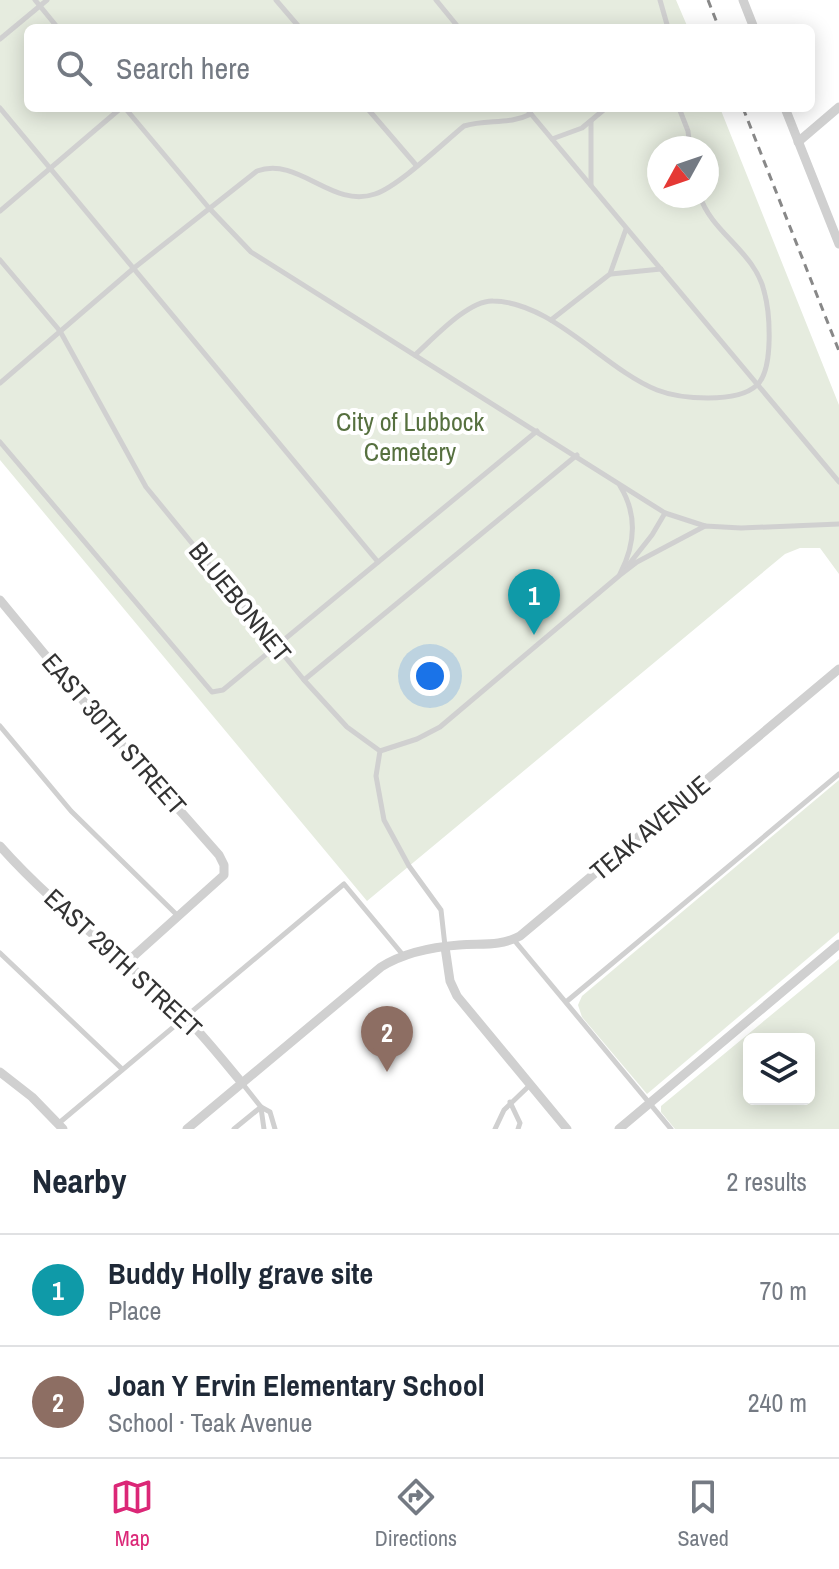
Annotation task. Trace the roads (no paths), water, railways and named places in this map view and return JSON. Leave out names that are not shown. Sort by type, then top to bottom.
[{"type":"street","points":[[743,0],[752,24]]},
{"type":"street","points":[[798,142],[839,107]]},
{"type":"street","points":[[787,112],[839,244]]},
{"type":"street","name":"EAST 30TH STREET","points":[[0,600],[85,703],[219,855],[224,875],[178,916]]},
{"type":"street","name":"TEAK AVENUE","points":[[403,955],[514,940],[839,669]]},
{"type":"street","name":"EAST 29TH STREET","points":[[0,846],[53,900],[185,1016],[242,1083]]},
{"type":"street","points":[[126,963],[178,916]]},
{"type":"street","points":[[619,1129],[839,944]]},
{"type":"street","points":[[445,947],[450,981],[457,996],[567,1129]]},
{"type":"street","points":[[187,1129],[381,967],[403,955]]},
{"type":"street","points":[[0,1072],[32,1097],[60,1126]]},
{"type":"lane","points":[[35,0],[55,24]]},
{"type":"lane","points":[[0,39],[47,0]]},
{"type":"lane","points":[[276,0],[297,24]]},
{"type":"lane","points":[[436,0],[456,24]]},
{"type":"lane","points":[[660,0],[667,24]]},
{"type":"lane","points":[[0,108],[378,562]]},
{"type":"lane","points":[[0,211],[118,112]]},
{"type":"lane","points":[[126,112],[251,252],[665,513],[705,526],[741,528],[839,524]]},
{"type":"lane","points":[[370,112],[416,165]]},
{"type":"lane","points":[[552,139],[564,137],[591,122],[602,112]]},
{"type":"lane","points":[[681,112],[689,136]]},
{"type":"lane","points":[[0,383],[244,179],[269,167],[283,168],[321,186],[357,196],[374,195],[394,184],[464,126],[477,122],[516,122],[531,114],[839,482]]},
{"type":"lane","points":[[591,122],[591,186]]},
{"type":"lane","points":[[415,355],[474,305],[497,301],[551,320],[655,390],[678,396],[721,398],[758,385],[764,371],[770,322],[764,287],[750,262],[705,208]]},
{"type":"lane","points":[[551,320],[610,274],[622,247],[626,228]]},
{"type":"lane","name":"BLUEBONNET","points":[[0,260],[60,331],[146,487],[304,680],[347,727],[380,751]]},
{"type":"lane","points":[[610,274],[661,269]]},
{"type":"lane","points":[[0,442],[212,692],[223,690],[537,431]]},
{"type":"lane","points":[[304,680],[577,455]]},
{"type":"lane","points":[[618,483],[628,499],[633,517],[631,553],[620,575]]},
{"type":"lane","points":[[620,575],[652,535],[665,513]]},
{"type":"lane","points":[[445,947],[441,910],[409,866],[384,820],[376,776],[380,751],[417,739],[440,727],[637,562],[705,526]]},
{"type":"lane","points":[[0,726],[71,811],[178,916]]},
{"type":"lane","points":[[566,1002],[839,774]]},
{"type":"lane","points":[[60,1126],[121,1068],[344,884],[403,955]]},
{"type":"lane","points":[[514,940],[671,1129]]},
{"type":"lane","points":[[0,953],[121,1068]]},
{"type":"lane","points":[[242,1083],[261,1107],[270,1112],[275,1129]]},
{"type":"lane","points":[[495,1129],[510,1102],[530,1085]]},
{"type":"lane","points":[[510,1102],[519,1126],[526,1129]]},
{"type":"lane","points":[[234,1129],[261,1107]]},
{"type":"lane","points":[[261,1107],[264,1129]]},
{"type":"railway","points":[[708,0],[717,24]]},
{"type":"railway","points":[[745,112],[839,351]]},
{"type":"place","name":"Buddy Holly grave site","points":[[534,635]]},
{"type":"place","name":"Joan Y Ervin Elementary School","points":[[387,1072]]},
{"type":"park label","name":"City of Lubbock Cemetery","points":[[410,437]]}]
